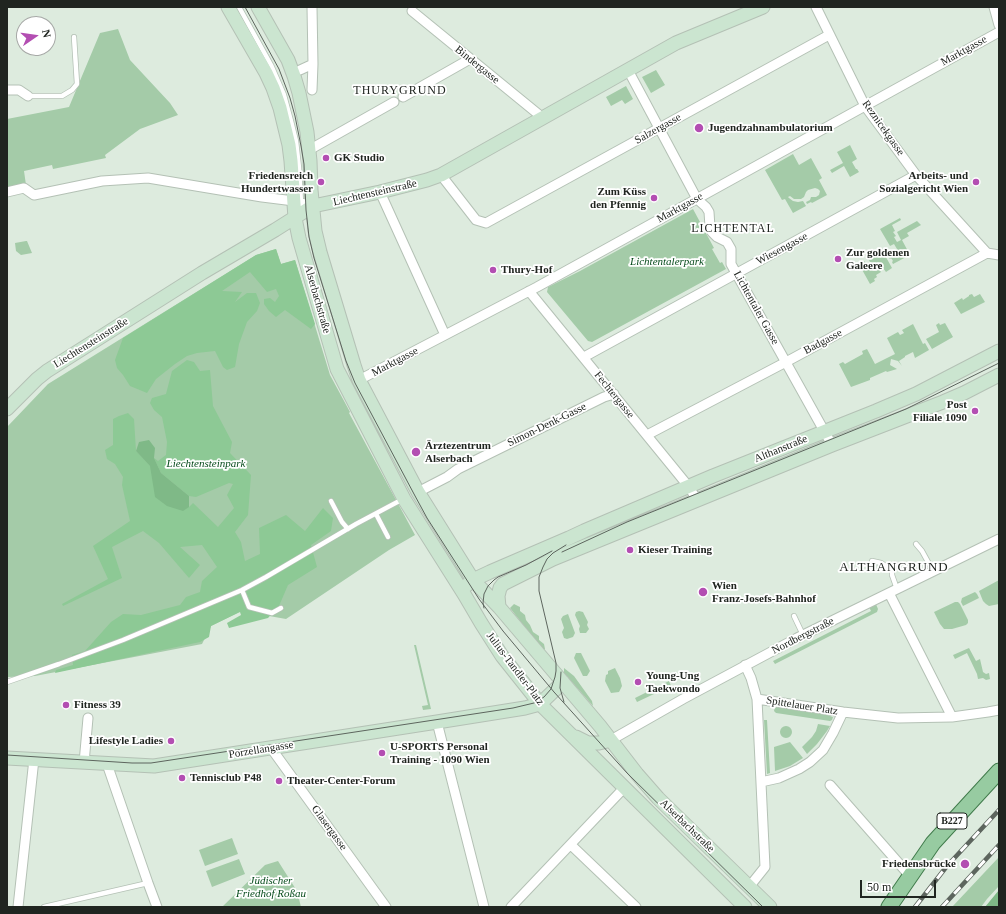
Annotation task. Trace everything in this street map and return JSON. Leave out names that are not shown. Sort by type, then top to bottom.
[{"type":"main road","name":"B227","points":[[889,907],[927,850],[999,771]]},
{"type":"street","name":"Alserbachstraße","points":[[228,7],[273,88],[280,108],[289,145],[293,178],[315,231],[359,380],[418,492],[473,580]]},
{"type":"street","name":"Alserbachstraße","points":[[258,7],[288,60],[294,76],[303,111],[309,150],[303,203],[295,218],[299,238],[337,369],[404,499],[452,576]]},
{"type":"street","points":[[312,7],[312,90]]},
{"type":"street","name":"Liechtensteinstraße","points":[[7,409],[47,371],[202,273],[295,218],[303,203],[380,192],[441,175],[676,43],[763,7]]},
{"type":"street","name":"Reznicekgasse","points":[[816,7],[865,106],[916,175],[987,253]]},
{"type":"street","points":[[994,7],[999,25]]},
{"type":"street","name":"Bindergasse","points":[[412,11],[543,118]]},
{"type":"street","name":"Marktgasse","points":[[359,380],[529,291],[999,32]]},
{"type":"street","name":"Salzergasse","points":[[441,175],[476,220],[486,224],[830,35]]},
{"type":"street","points":[[309,150],[470,59]]},
{"type":"street","points":[[300,70],[312,64]]},
{"type":"street","name":"Lichtentaler Gasse","points":[[628,70],[697,199],[706,206],[710,212],[710,227],[712,232],[716,237],[727,242],[731,249],[731,264],[832,445]]},
{"type":"street","points":[[7,90],[19,90],[28,96]]},
{"type":"street","name":"Wiesengasse","points":[[584,357],[916,175]]},
{"type":"street","points":[[7,192],[24,188],[34,195],[102,181],[148,178],[303,203]]},
{"type":"street","points":[[380,192],[445,335]]},
{"type":"street","points":[[987,253],[999,255]]},
{"type":"street","name":"Badgasse","points":[[647,435],[786,362],[987,253]]},
{"type":"street","name":"Fechtergasse","points":[[529,291],[689,486],[697,500]]},
{"type":"street","name":"Althanstraße","points":[[473,580],[689,486],[916,394],[999,352]]},
{"type":"street","name":"Althanstraße","points":[[499,607],[498,596],[500,588],[503,584],[508,580],[564,554],[668,513],[832,445],[943,402],[999,375]]},
{"type":"street","name":"Simon-Denk-Gasse","points":[[418,492],[447,477],[458,469],[604,397],[614,394]]},
{"type":"street","name":"Nordbergstraße","points":[[611,740],[683,698],[745,665],[999,539]]},
{"type":"street","name":"Julius-Tandler-Platz","points":[[452,576],[502,656],[540,704],[624,788]]},
{"type":"street","points":[[464,594],[465,587],[473,580],[499,607],[611,740],[599,743],[588,743],[570,733]]},
{"type":"street","points":[[893,591],[952,717]]},
{"type":"street","name":"Spittelauer Platz","points":[[745,665],[751,678],[757,699],[761,782],[779,778],[810,762],[823,750],[833,735],[843,712],[757,699]]},
{"type":"street","points":[[540,704],[563,682]]},
{"type":"street","name":"Porzellangasse","points":[[7,758],[154,766],[525,708],[540,704]]},
{"type":"street","points":[[843,712],[898,718],[952,717],[999,710]]},
{"type":"street","points":[[988,712],[999,716]]},
{"type":"street","points":[[84,763],[88,718]]},
{"type":"street","points":[[437,722],[484,907]]},
{"type":"street","name":"Alserbachstraße","points":[[611,740],[637,774],[658,798],[770,907]]},
{"type":"street","name":"Glasergasse","points":[[271,748],[386,907]]},
{"type":"street","points":[[18,907],[34,759]]},
{"type":"street","points":[[107,764],[157,907]]},
{"type":"street","points":[[749,887],[765,867],[761,782]]},
{"type":"street","points":[[830,785],[910,876]]},
{"type":"street","name":"Alserbachstraße","points":[[624,788],[738,904]]},
{"type":"street","points":[[516,905],[624,788]]},
{"type":"street","points":[[571,845],[636,907]]},
{"type":"lane","name":"Alserbachstraße","points":[[239,7],[274,71],[285,99],[296,140],[303,203]]},
{"type":"lane","points":[[28,96],[62,96],[72,90],[77,84],[74,38]]},
{"type":"lane","points":[[7,682],[123,640],[242,590],[348,529],[404,499]]},
{"type":"lane","points":[[331,501],[342,522],[348,529]]},
{"type":"lane","points":[[376,514],[388,537]]},
{"type":"lane","points":[[916,544],[922,551],[933,571]]},
{"type":"lane","points":[[872,561],[880,563],[892,570]]},
{"type":"lane","points":[[893,591],[892,570],[895,564]]},
{"type":"lane","points":[[242,590],[249,607],[272,613],[281,608]]},
{"type":"lane","points":[[794,616],[803,635]]},
{"type":"lane","points":[[44,907],[148,883]]},
{"type":"green space","points":[[118,29],[130,60],[170,103],[178,115],[140,129],[105,155],[106,158],[53,169],[52,165],[24,171],[26,185],[7,189],[7,119],[69,107],[100,33]]},
{"type":"green space","points":[[656,70],[665,85],[651,93],[642,77]]},
{"type":"green space","points":[[626,86],[633,99],[625,104],[622,100],[611,106],[606,97]]},
{"type":"green space","points":[[850,145],[857,159],[852,162],[859,172],[850,177],[844,166],[832,173],[830,170],[843,163],[837,152]]},
{"type":"green space","points":[[793,154],[799,165],[811,158],[822,178],[819,180],[827,195],[807,204],[806,202],[810,200],[811,197],[816,197],[819,195],[820,191],[818,189],[815,188],[808,190],[801,199],[794,199],[790,196],[788,197],[793,201],[803,201],[806,206],[793,213],[785,199],[782,200],[765,170]]},
{"type":"green space","name":"Lichtentalerpark","points":[[693,209],[714,248],[712,249],[720,263],[722,262],[726,269],[592,342],[588,341],[547,292],[548,287]]},
{"type":"green space","points":[[900,218],[901,220],[892,225],[895,231],[893,232],[896,236],[894,237],[897,242],[901,240],[897,232],[917,221],[921,225],[907,233],[909,236],[902,240],[910,255],[893,264],[891,258],[889,258],[897,254],[896,252],[888,256],[887,255],[897,249],[894,244],[890,246],[880,229]]},
{"type":"green space","points":[[27,241],[32,253],[21,255],[16,251],[15,243]]},
{"type":"green space","name":"Liechtensteinpark","points":[[276,249],[281,264],[295,260],[330,375],[415,535],[389,550],[286,619],[241,611],[211,626],[202,644],[35,676],[7,677],[7,427],[48,384],[256,255]]},
{"type":"green space","points":[[276,249],[281,264],[295,260],[315,324],[311,329],[285,310],[276,317],[269,311],[264,304],[264,299],[270,298],[275,302],[279,296],[276,289],[267,292],[250,272],[222,291],[242,292],[235,302],[247,293],[256,293],[260,303],[257,311],[247,322],[239,344],[235,367],[227,370],[223,367],[215,351],[197,353],[187,356],[156,379],[147,393],[130,386],[117,368],[115,360],[123,338],[256,255]]},
{"type":"green space","points":[[882,250],[892,268],[886,272],[883,268],[870,262],[868,258]]},
{"type":"green space","points":[[864,261],[879,269],[881,272],[876,275],[877,277],[874,279],[875,281],[870,284],[860,266],[862,265],[861,262]]},
{"type":"green space","points":[[972,294],[974,297],[980,294],[985,302],[961,314],[954,303],[962,298],[963,300]]},
{"type":"green space","points":[[939,323],[940,325],[945,323],[953,337],[932,349],[926,339],[939,332],[936,325]]},
{"type":"green space","points":[[913,324],[923,344],[925,343],[929,350],[915,358],[913,352],[905,356],[899,361],[902,366],[898,361],[891,359],[890,365],[897,369],[886,371],[870,378],[870,380],[851,387],[839,364],[843,362],[845,364],[863,354],[862,351],[867,349],[875,364],[895,354],[887,338],[898,332],[900,335],[904,333],[902,330]]},
{"type":"green space","points":[[187,360],[194,362],[200,371],[210,370],[213,406],[232,442],[230,453],[251,475],[248,515],[235,532],[241,542],[245,561],[260,554],[259,528],[286,515],[305,531],[323,508],[333,518],[331,531],[311,545],[317,567],[288,585],[279,606],[268,618],[229,628],[227,623],[241,615],[240,612],[211,626],[209,637],[200,642],[55,673],[56,670],[73,665],[72,655],[85,651],[111,622],[123,614],[141,615],[180,605],[186,597],[200,592],[202,581],[217,567],[202,545],[180,547],[200,565],[189,578],[159,543],[143,531],[112,547],[122,578],[63,606],[62,604],[108,579],[93,546],[130,521],[122,485],[123,477],[115,464],[107,459],[105,450],[113,445],[113,419],[128,413],[134,419],[136,451],[189,507],[193,503],[218,527],[234,508],[227,495],[233,484],[229,483],[196,497],[189,496],[161,473],[154,458],[158,461],[166,455],[167,442],[162,417],[154,410],[150,403],[152,398],[166,394],[172,371]]},
{"type":"green space","points":[[999,580],[999,604],[989,606],[983,601],[979,591]]},
{"type":"green space","points":[[975,592],[979,598],[963,606],[961,602],[962,598]]},
{"type":"green space","points":[[875,602],[878,609],[877,612],[775,664],[773,661],[871,611],[869,607]]},
{"type":"green space","points":[[955,602],[960,604],[968,623],[952,629],[944,629],[934,612]]},
{"type":"green space","points":[[514,604],[520,607],[520,611],[525,615],[526,620],[533,632],[539,636],[539,640],[544,644],[545,649],[543,650],[510,608]]},
{"type":"green space","points":[[576,612],[583,612],[588,622],[587,625],[589,629],[586,633],[580,633],[580,626],[575,615]]},
{"type":"green space","points":[[568,614],[575,633],[573,637],[567,639],[564,638],[562,632],[564,628],[561,619],[563,616]]},
{"type":"green space","points":[[414,645],[416,645],[431,709],[423,710],[422,706],[428,705]]},
{"type":"green space","points":[[969,648],[976,661],[980,659],[983,672],[986,674],[989,673],[990,679],[978,679],[967,653],[955,659],[953,655]]},
{"type":"green space","points":[[576,653],[581,653],[590,671],[587,676],[583,676],[574,658]]},
{"type":"green space","points":[[564,668],[574,676],[592,701],[593,706],[564,673]]},
{"type":"green space","points":[[615,668],[622,686],[619,692],[611,693],[605,681],[608,671]]},
{"type":"green space","points":[[669,681],[671,686],[637,702],[635,698]]},
{"type":"green space","points":[[775,707],[833,717],[830,721],[776,713],[774,711]]},
{"type":"green space","points":[[764,720],[767,720],[770,773],[767,774]]},
{"type":"green space","points":[[818,724],[830,726],[817,744],[807,754],[802,747],[812,737]]},
{"type":"green space","points":[[784,726],[788,726],[792,732],[788,738],[784,738],[780,734],[780,730]]},
{"type":"green space","points":[[790,742],[803,758],[790,766],[775,771],[774,747]]},
{"type":"green space","points":[[232,838],[238,854],[205,866],[199,850]]},
{"type":"green space","points":[[999,857],[999,886],[981,907],[952,907]]},
{"type":"green space","points":[[239,859],[245,874],[212,887],[206,871]]},
{"type":"green space","name":"Jüdischer Friedhof Roßau","points":[[278,861],[297,891],[301,907],[222,907],[265,865]]},
{"type":"shaded area","points":[[149,440],[155,448],[154,458],[161,473],[189,496],[189,507],[183,511],[167,506],[155,497],[150,466],[136,451],[139,442]]},
{"type":"shaded area","points":[[999,890],[999,907],[985,907]]},
{"type":"tram line","points":[[245,7],[279,69],[290,98],[304,164],[309,237],[314,258],[346,361],[355,383],[427,518],[479,599],[503,631],[554,692],[627,773],[763,907]]},
{"type":"tram line","points":[[562,552],[627,522],[906,409],[999,363]]},
{"type":"tram line","points":[[7,755],[151,763],[513,708],[534,703],[544,697],[551,689],[556,671],[556,663],[539,591],[539,577],[547,559],[553,553],[566,545]]},
{"type":"tram line","points":[[484,608],[484,594],[488,586],[494,580],[552,551]]},
{"type":"tram line","points":[[561,672],[560,688],[564,702]]},
{"type":"railway","points":[[915,907],[947,866],[999,810]]},
{"type":"railway","points":[[942,907],[999,845]]},
{"type":"place","name":"Jugendzahnambulatorium","points":[[699,128]]},
{"type":"place","name":"GK Studio","points":[[326,158]]},
{"type":"place","name":"Friedensreich Hundertwasser","points":[[321,182]]},
{"type":"place","name":"Arbeits- und Sozialgericht Wien","points":[[976,182]]},
{"type":"place","name":"Zum Küss den Pfennig","points":[[654,198]]},
{"type":"place","name":"Zur goldenen Galeere","points":[[838,259]]},
{"type":"place","name":"Thury-Hof","points":[[493,270]]},
{"type":"place","name":"Post Filiale 1090","points":[[975,411]]},
{"type":"place","name":"Ärztezentrum Alserbach","points":[[416,452]]},
{"type":"place","name":"Kieser Training","points":[[630,550]]},
{"type":"place","name":"Wien Franz-Josefs-Bahnhof","points":[[703,592]]},
{"type":"place","name":"Young-Ung Taekwondo","points":[[638,682]]},
{"type":"place","name":"Fitness 39","points":[[66,705]]},
{"type":"place","name":"Lifestyle Ladies","points":[[171,741]]},
{"type":"place","name":"U-SPORTS Personal Training - 1090 Wien","points":[[382,753]]},
{"type":"place","name":"Tennisclub P48","points":[[182,778]]},
{"type":"place","name":"Theater-Center-Forum","points":[[279,781]]},
{"type":"place","name":"Friedensbrücke","points":[[965,864]]},
{"type":"district","name":"THURYGRUND","points":[[400,91]]},
{"type":"district","name":"LICHTENTAL","points":[[733,229]]},
{"type":"district","name":"ALTHANGRUND","points":[[894,568]]}]
